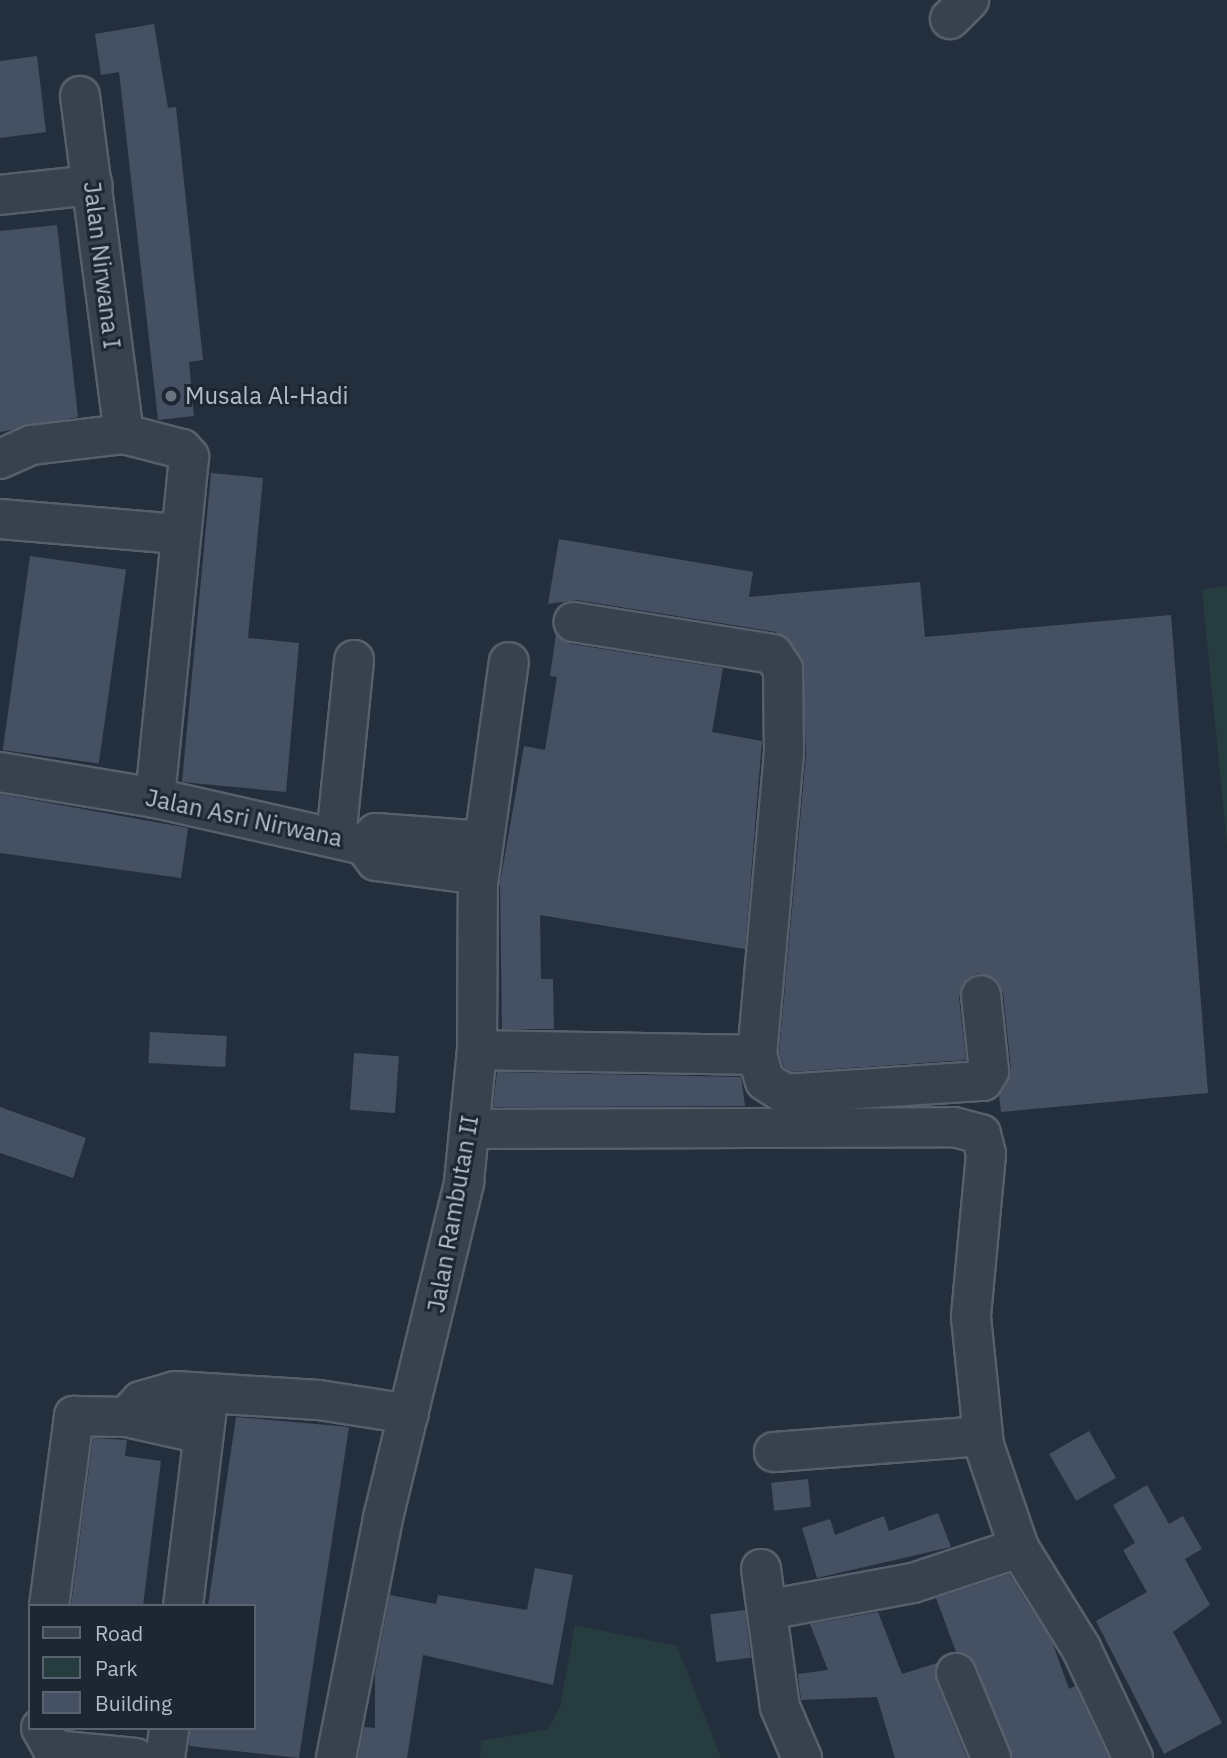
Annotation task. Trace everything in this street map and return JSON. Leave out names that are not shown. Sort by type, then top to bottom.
[{"type":"street","name":"Jalan Nirwana I","points":[[80,96],[124,434]]},
{"type":"street","points":[[0,195],[92,185]]},
{"type":"street","points":[[0,478],[0,459],[32,445],[124,434],[182,449],[189,457],[155,797]]},
{"type":"street","points":[[0,519],[180,534]]},
{"type":"street","points":[[574,622],[773,654],[783,669],[785,753],[757,1055],[765,1081],[785,1094],[983,1081],[989,1071],[981,995]]},
{"type":"street","points":[[350,841],[354,660]]},
{"type":"street","name":"Jalan Rambutan II","points":[[336,1758],[410,1414],[440,1299],[472,1129],[477,1050],[481,858],[509,662]]},
{"type":"street","name":"Jalan Asri Nirwana","points":[[0,772],[155,797],[350,841],[376,833],[481,858]]},
{"type":"street","points":[[477,1050],[757,1055]]},
{"type":"street","points":[[472,1129],[954,1127],[981,1134],[986,1154],[971,1317],[982,1436],[1019,1548],[1081,1648],[1133,1758]]},
{"type":"street","points":[[126,1417],[154,1395],[319,1400],[410,1414]]},
{"type":"street","points":[[183,1604],[202,1434],[210,1396]]},
{"type":"street","points":[[50,1604],[71,1421],[126,1417],[202,1434]]},
{"type":"street","points":[[774,1452],[982,1436]]},
{"type":"street","points":[[768,1610],[913,1583],[1019,1548]]},
{"type":"street","points":[[761,1569],[780,1707],[802,1758]]},
{"type":"street","points":[[956,1673],[991,1758]]},
{"type":"street","points":[[165,1758],[169,1730]]},
{"type":"street","points":[[47,1746],[135,1758]]},
{"type":"green space","points":[[1227,586],[1227,845],[1202,590]]},
{"type":"green space","points":[[575,1625],[677,1646],[721,1758],[480,1758],[481,1741],[548,1729],[560,1707]]},
{"type":"building","points":[[154,24],[168,108],[176,107],[203,360],[189,362],[194,416],[158,420],[119,72],[101,75],[95,34]]},
{"type":"building","points":[[37,56],[46,132],[0,138],[0,61]]},
{"type":"building","points":[[57,225],[78,417],[0,432],[0,231]]},
{"type":"building","points":[[211,473],[263,478],[248,638],[299,643],[286,792],[182,782]]},
{"type":"building","points":[[559,539],[753,572],[749,597],[920,582],[925,637],[1171,615],[1208,1093],[1001,1112],[999,1095],[1011,1069],[1003,993],[998,982],[979,973],[968,978],[959,997],[966,1060],[791,1072],[784,1067],[779,1053],[806,755],[802,658],[776,632],[577,600],[548,604]]},
{"type":"building","points":[[30,556],[126,569],[99,764],[3,750]]},
{"type":"building","points":[[556,634],[571,644],[723,668],[712,732],[762,741],[745,949],[540,915],[541,979],[553,979],[554,1029],[502,1029],[500,883],[524,746],[545,750],[557,677],[550,676]]},
{"type":"building","points":[[0,794],[188,828],[181,878],[0,853]]},
{"type":"building","points":[[150,1032],[227,1036],[225,1067],[148,1063]]},
{"type":"building","points":[[354,1053],[399,1056],[395,1113],[350,1110]]},
{"type":"building","points":[[497,1072],[741,1077],[745,1106],[493,1107]]},
{"type":"building","points":[[0,1107],[86,1138],[73,1178],[0,1153]]},
{"type":"building","points":[[236,1417],[349,1427],[299,1758],[189,1746],[190,1730],[256,1730],[256,1604],[208,1604]]},
{"type":"building","points":[[1089,1431],[1116,1478],[1076,1501],[1049,1454]]},
{"type":"building","points":[[93,1438],[127,1440],[125,1456],[161,1461],[143,1604],[71,1604]]},
{"type":"building","points":[[808,1479],[811,1507],[774,1511],[771,1483]]},
{"type":"building","points":[[1147,1485],[1169,1524],[1183,1516],[1202,1549],[1185,1559],[1210,1605],[1173,1632],[1222,1723],[1164,1754],[1096,1621],[1147,1592],[1123,1550],[1135,1543],[1113,1505]]},
{"type":"building","points":[[938,1513],[951,1547],[817,1578],[802,1528],[830,1519],[835,1535],[884,1516],[889,1531]]},
{"type":"building","points":[[535,1568],[573,1575],[553,1685],[423,1655],[407,1758],[358,1758],[364,1727],[375,1728],[375,1673],[390,1595],[436,1604],[438,1595],[527,1610]]},
{"type":"building","points":[[1009,1574],[1053,1644],[1069,1689],[1075,1686],[1109,1758],[1012,1758],[976,1665],[956,1652],[936,1598]]},
{"type":"building","points":[[745,1610],[751,1658],[716,1662],[710,1614]]},
{"type":"building","points":[[878,1612],[902,1674],[937,1663],[936,1681],[967,1758],[895,1758],[877,1697],[801,1700],[798,1674],[828,1670],[810,1624]]},
{"type":"place","name":"Musala Al-Hadi","points":[[171,396]]}]
